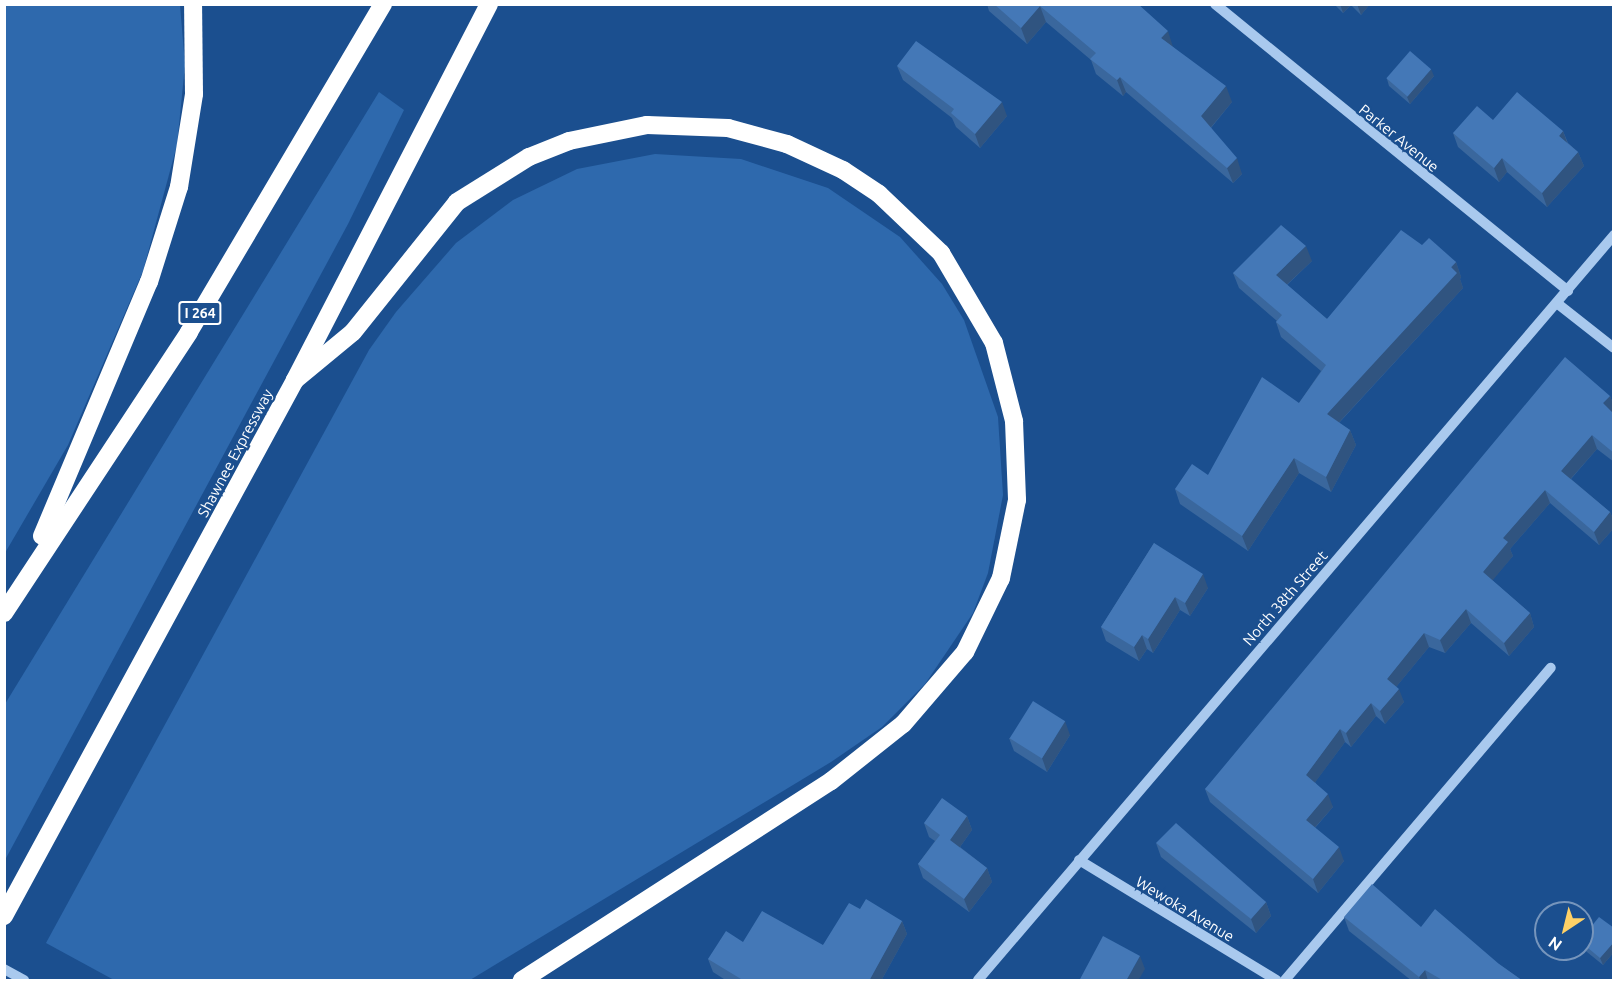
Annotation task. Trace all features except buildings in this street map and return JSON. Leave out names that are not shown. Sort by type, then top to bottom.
[{"type":"highway","points":[[26,575],[149,282],[179,187],[194,94],[192,4]]},
{"type":"highway","name":"I 264","points":[[4,613],[26,575],[189,332],[383,4]]},
{"type":"highway","name":"Shawnee Expressway","points":[[4,916],[295,380],[489,4]]},
{"type":"highway","points":[[295,380],[353,332],[457,202],[529,157],[588,136],[647,125],[728,128],[787,144],[843,170],[879,194],[941,253],[994,344],[1014,421],[1017,500],[1001,578],[965,652],[903,724],[831,780],[522,981]]},
{"type":"street","name":"Parker Avenue","points":[[1215,4],[1568,291]]},
{"type":"street","name":"North 38th Street","points":[[978,981],[1079,860],[1558,304],[1614,235]]},
{"type":"street","points":[[1558,304],[1614,348]]},
{"type":"street","points":[[1285,981],[1551,668]]},
{"type":"street","name":"Wewoka Avenue","points":[[1079,860],[1276,981]]},
{"type":"street","points":[[4,969],[24,981]]},
{"type":"shaded area","points":[[5,5],[180,5],[185,65],[177,145],[143,271],[68,445],[5,553]]},
{"type":"shaded area","points":[[379,92],[404,110],[348,224],[5,860],[5,704]]},
{"type":"shaded area","points":[[655,154],[741,159],[828,188],[900,237],[942,284],[964,320],[998,417],[1003,495],[988,573],[973,613],[925,684],[882,727],[831,762],[470,980],[114,980],[46,943],[369,350],[396,312],[456,243],[513,200],[577,169]]}]
